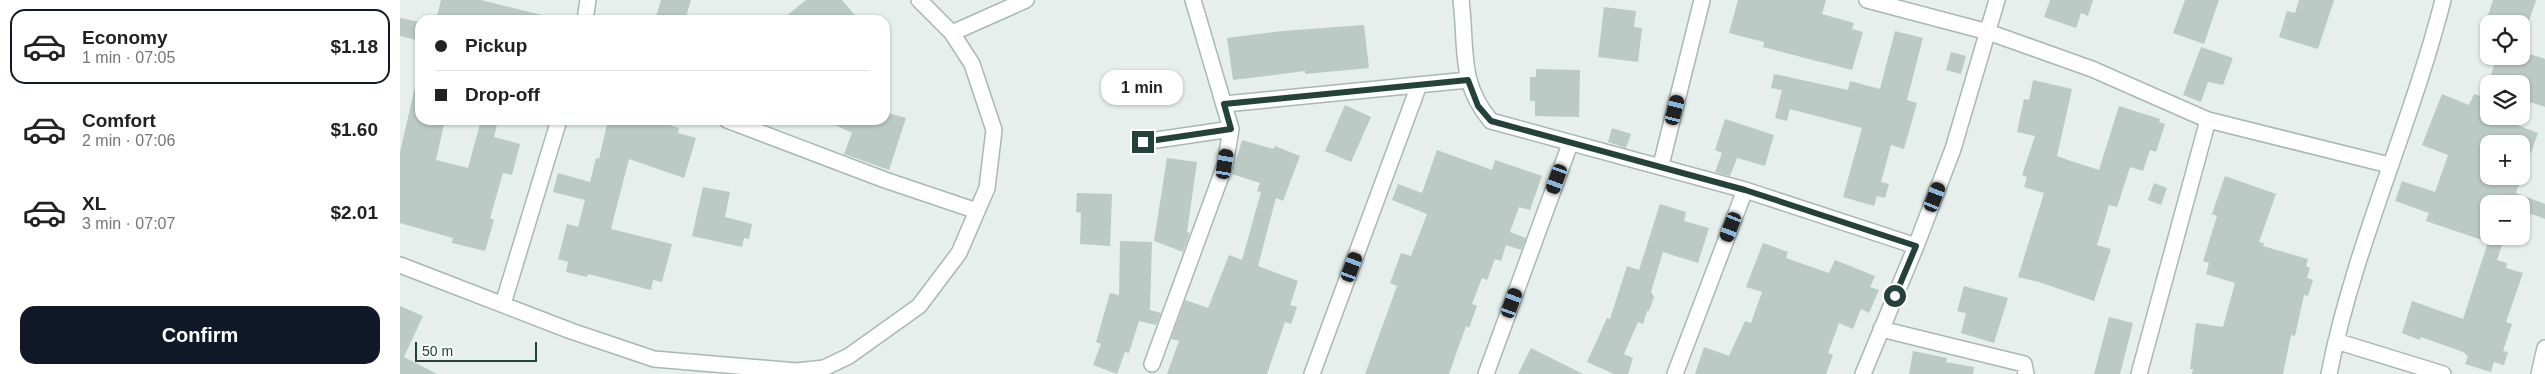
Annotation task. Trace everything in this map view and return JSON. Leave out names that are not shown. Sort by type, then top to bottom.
[{"type":"street","points":[[586,15],[588,0]]},
{"type":"street","points":[[400,265],[654,359],[797,371],[824,368],[850,356],[919,306],[959,253],[987,188],[994,130],[972,64],[952,33],[919,0]]},
{"type":"street","points":[[952,33],[1026,0]]},
{"type":"street","points":[[1152,364],[1225,164],[1231,129],[1193,0]]},
{"type":"street","points":[[1461,0],[1468,80],[1478,106],[1491,121],[1745,190],[1916,246]]},
{"type":"street","points":[[1661,166],[1702,0]]},
{"type":"street","points":[[1867,0],[1988,32],[2092,70],[2208,120],[2389,165]]},
{"type":"street","points":[[1863,374],[1916,246],[1953,149],[1997,0]]},
{"type":"street","points":[[2330,374],[2336,341],[2389,165],[2443,0]]},
{"type":"street","points":[[1224,104],[1468,80]]},
{"type":"street","points":[[1312,374],[1419,85]]},
{"type":"street","points":[[2139,374],[2208,120]]},
{"type":"street","points":[[503,304],[557,125]]},
{"type":"street","points":[[740,125],[885,180],[977,211]]},
{"type":"street","points":[[1143,142],[1231,129]]},
{"type":"street","points":[[1486,374],[1570,144]]},
{"type":"street","points":[[1675,374],[1745,190]]},
{"type":"street","points":[[1881,329],[2003,357],[2024,364],[2026,374]]},
{"type":"street","points":[[2336,341],[2443,374]]},
{"type":"street","points":[[2539,374],[2545,348]]},
{"type":"building","points":[[441,0],[481,0],[542,15],[437,15]]},
{"type":"building","points":[[661,0],[691,0],[686,15],[656,15]]},
{"type":"building","points":[[806,0],[842,0],[855,15],[787,15]]},
{"type":"building","points":[[1738,0],[1826,0],[1822,14],[1854,23],[1852,29],[1863,32],[1852,70],[1763,47],[1764,42],[1729,33]]},
{"type":"building","points":[[2050,0],[2093,0],[2088,16],[2081,13],[2076,28],[2044,17]]},
{"type":"building","points":[[2185,0],[2219,0],[2204,44],[2173,33]]},
{"type":"building","points":[[2299,0],[2334,0],[2318,49],[2279,37],[2287,11],[2295,13]]},
{"type":"building","points":[[2493,0],[2536,0],[2530,18],[2530,15],[2488,15]]},
{"type":"building","points":[[1604,7],[1636,11],[1634,27],[1642,28],[1638,62],[1598,57]]},
{"type":"building","points":[[400,18],[415,21],[415,40],[400,36]]},
{"type":"building","points":[[1364,25],[1369,68],[1305,74],[1305,71],[1233,80],[1227,38],[1282,31]]},
{"type":"building","points":[[1895,31],[1923,38],[1907,100],[1917,103],[1904,149],[1891,145],[1881,182],[1889,184],[1885,198],[1877,196],[1874,206],[1843,197],[1862,128],[1790,109],[1787,121],[1775,118],[1782,90],[1771,88],[1774,74],[1848,90],[1850,81],[1880,89]]},
{"type":"building","points":[[2201,47],[2233,58],[2223,85],[2208,82],[2201,102],[2183,95]]},
{"type":"building","points":[[1951,52],[1966,56],[1961,74],[1946,70]]},
{"type":"building","points":[[2530,54],[2545,59],[2545,107],[2530,102],[2530,75],[2491,75],[2494,65],[2530,65]]},
{"type":"building","points":[[1536,69],[1580,70],[1579,117],[1535,116],[1535,101],[1530,101],[1530,77],[1536,77]]},
{"type":"building","points":[[2033,80],[2072,89],[2057,156],[2068,160],[2099,170],[2119,106],[2160,119],[2159,122],[2165,124],[2156,152],[2150,150],[2143,171],[2130,167],[2117,207],[2109,205],[2097,245],[2111,249],[2094,301],[2039,282],[2018,277],[2044,193],[2024,187],[2027,177],[2022,175],[2035,136],[2017,132],[2024,99],[2029,100]]},
{"type":"building","points":[[415,87],[415,125],[444,125],[436,160],[468,168],[480,125],[497,125],[494,137],[520,144],[512,175],[503,173],[490,218],[494,220],[485,251],[452,243],[453,238],[400,223],[400,152]]},
{"type":"building","points":[[2442,94],[2469,105],[2474,94],[2480,96],[2480,125],[2517,125],[2538,133],[2530,155],[2530,135],[2480,135],[2480,185],[2519,185],[2516,193],[2521,195],[2480,195],[2480,239],[2426,221],[2429,213],[2395,201],[2402,181],[2435,192],[2448,155],[2422,145]]},
{"type":"building","points":[[1345,105],[1371,117],[1351,162],[1325,151]]},
{"type":"building","points":[[890,114],[906,118],[889,170],[844,154],[852,133],[835,125],[890,125]]},
{"type":"building","points":[[1725,119],[1774,135],[1765,166],[1737,158],[1730,176],[1715,172],[1722,153],[1715,150]]},
{"type":"building","points":[[607,125],[669,125],[679,128],[678,133],[696,138],[684,178],[629,159],[611,229],[672,244],[662,282],[653,280],[651,290],[588,274],[587,277],[566,272],[568,262],[558,259],[567,224],[578,227],[585,200],[553,192],[558,173],[590,182],[596,158],[599,159]]},
{"type":"building","points":[[1612,128],[1631,134],[1626,148],[1608,142]]},
{"type":"building","points":[[1242,140],[1273,149],[1275,146],[1300,156],[1283,201],[1276,198],[1258,266],[1298,281],[1290,305],[1297,307],[1291,324],[1285,322],[1267,374],[1167,374],[1179,341],[1171,339],[1185,300],[1208,308],[1229,255],[1242,260],[1261,192],[1257,191],[1260,183],[1232,174]]},
{"type":"building","points":[[1437,150],[1492,170],[1495,160],[1542,176],[1530,210],[1519,207],[1510,232],[1526,238],[1521,250],[1506,245],[1501,261],[1495,259],[1487,280],[1482,278],[1472,304],[1477,306],[1469,328],[1466,326],[1449,374],[1365,374],[1397,286],[1390,283],[1401,253],[1411,256],[1427,214],[1392,200],[1398,184],[1422,193]]},
{"type":"building","points":[[1167,158],[1197,162],[1187,232],[1190,233],[1183,252],[1154,241]]},
{"type":"building","points":[[2225,176],[2276,194],[2259,242],[2264,243],[2263,246],[2308,259],[2306,266],[2310,268],[2307,278],[2313,280],[2308,296],[2304,295],[2295,336],[2291,335],[2283,374],[2192,374],[2193,369],[2190,369],[2196,323],[2223,327],[2235,283],[2206,274],[2209,263],[2203,261],[2217,216],[2212,214]]},
{"type":"building","points":[[2154,183],[2167,188],[2161,205],[2148,200]]},
{"type":"building","points":[[703,187],[730,192],[725,217],[752,224],[749,239],[744,238],[742,247],[692,236]]},
{"type":"building","points":[[1077,193],[1112,194],[1110,246],[1080,244],[1081,213],[1076,212]]},
{"type":"building","points":[[2530,198],[2545,204],[2545,219],[2530,213]]},
{"type":"building","points":[[1660,204],[1686,212],[1684,221],[1709,228],[1698,263],[1663,252],[1651,292],[1654,297],[1649,311],[1647,311],[1643,324],[1638,322],[1624,354],[1633,358],[1628,374],[1614,374],[1587,362],[1607,318],[1610,319],[1627,266],[1639,270]]},
{"type":"building","points":[[1120,241],[1152,242],[1150,310],[1161,313],[1156,325],[1139,321],[1129,353],[1125,352],[1117,374],[1093,365],[1101,344],[1096,342],[1110,293],[1119,295]]},
{"type":"building","points":[[1763,243],[1788,252],[1786,258],[1829,273],[1835,260],[1875,276],[1870,287],[1879,290],[1869,313],[1861,309],[1853,329],[1839,323],[1828,353],[1833,355],[1826,374],[1695,374],[1704,347],[1729,356],[1745,321],[1751,323],[1762,292],[1746,287]]},
{"type":"building","points":[[2487,245],[2502,245],[2497,260],[2507,263],[2506,268],[2523,273],[2506,322],[2512,324],[2503,351],[2508,352],[2504,365],[2494,362],[2491,372],[2465,364],[2468,356],[2463,352],[2421,337],[2420,340],[2402,333],[2412,301],[2463,319]]},
{"type":"building","points":[[1964,286],[2008,298],[1994,343],[1961,333],[1966,313],[1957,311]]},
{"type":"building","points":[[400,306],[423,316],[404,357],[437,374],[400,374]]},
{"type":"building","points":[[2109,317],[2133,323],[2120,374],[2094,374]]},
{"type":"building","points":[[1531,348],[1583,374],[1518,374]]},
{"type":"building","points":[[1913,351],[1947,358],[1946,362],[1974,367],[1973,374],[1909,374]]},
{"type":"route","points":[[1143,142],[1231,129],[1224,104],[1468,80],[1478,106],[1491,121],[1745,190],[1916,246],[1895,296]]}]
